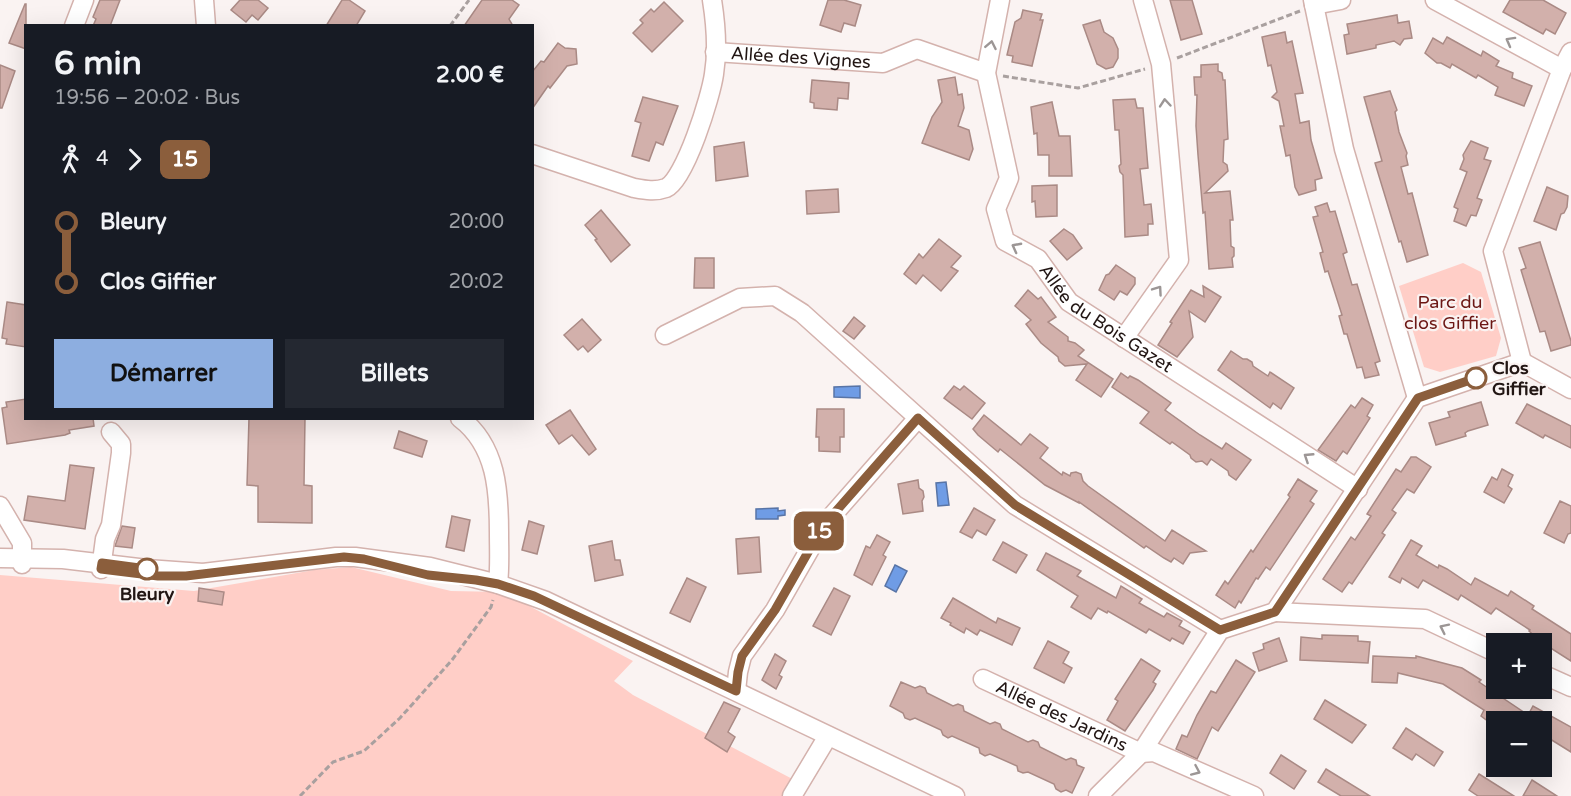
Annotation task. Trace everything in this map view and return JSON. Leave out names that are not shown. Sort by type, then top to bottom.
[{"type":"street","points":[[75,24],[84,0]]},
{"type":"street","points":[[204,0],[206,24]]},
{"type":"street","points":[[534,155],[634,188],[650,191],[667,188],[677,179],[700,125],[714,75],[717,32],[712,0]]},
{"type":"street","name":"Allée du Bois Gazet","points":[[1000,0],[986,73],[1009,178],[996,210],[1005,241],[1038,259],[1069,302],[1358,489]]},
{"type":"street","points":[[1124,338],[1179,261],[1161,64],[1143,0]]},
{"type":"street","points":[[1341,0],[1313,3],[1344,149],[1418,398]]},
{"type":"street","points":[[1436,0],[1562,69]]},
{"type":"street","name":"Allée des Vignes","points":[[716,52],[883,63],[917,49],[986,73]]},
{"type":"street","points":[[1571,52],[1562,69],[1493,251],[1522,362],[1571,389]]},
{"type":"street","points":[[664,335],[740,298],[775,296],[802,313],[1015,505],[1220,630]]},
{"type":"street","points":[[1275,612],[1418,398],[1522,362]]},
{"type":"street","points":[[736,691],[742,656],[775,610],[823,526],[918,418]]},
{"type":"street","points":[[462,420],[481,442],[496,474],[499,497],[498,584]]},
{"type":"street","points":[[102,566],[105,539],[111,525],[121,453],[121,444],[111,432]]},
{"type":"street","points":[[0,506],[22,543],[22,561]]},
{"type":"street","points":[[0,558],[203,573],[336,557],[364,559],[428,575],[498,584],[546,601],[956,796]]},
{"type":"street","points":[[0,564],[63,559],[102,566]]},
{"type":"street","points":[[1098,796],[1141,753],[1220,630],[1275,612],[1425,619],[1486,648]]},
{"type":"street","points":[[1552,678],[1571,687]]},
{"type":"street","name":"Allée des Jardins","points":[[983,679],[1141,753],[1154,752],[1254,796]]},
{"type":"street","points":[[792,796],[828,736]]},
{"type":"path","points":[[451,24],[469,0]]},
{"type":"path","points":[[300,796],[333,762],[364,750],[400,718],[452,660],[491,607],[498,584]]},
{"type":"green space","name":"Parc du clos Giffier","points":[[1463,263],[1481,272],[1501,338],[1496,356],[1440,372],[1424,367],[1399,286]]},
{"type":"green space","points":[[351,567],[451,591],[503,592],[633,661],[614,681],[633,695],[800,783],[792,796],[0,796],[0,575],[194,591],[314,570]]},
{"type":"water","points":[[860,386],[860,398],[834,397],[834,387]]},
{"type":"water","points":[[946,482],[949,505],[938,506],[936,483]]},
{"type":"water","points":[[778,508],[778,511],[785,510],[785,515],[778,516],[778,519],[756,519],[756,509]]},
{"type":"water","points":[[895,565],[907,571],[896,592],[885,586]]},
{"type":"building","points":[[100,0],[120,0],[111,24],[94,24],[96,19],[93,17]]},
{"type":"building","points":[[240,0],[258,0],[268,8],[258,20],[252,15],[246,22],[231,10]]},
{"type":"building","points":[[342,0],[349,0],[365,11],[357,24],[327,24]]},
{"type":"building","points":[[482,0],[512,0],[519,5],[509,19],[512,24],[465,24]]},
{"type":"building","points":[[828,0],[844,0],[861,5],[855,26],[844,23],[841,32],[820,25]]},
{"type":"building","points":[[1170,0],[1192,0],[1202,34],[1181,40]]},
{"type":"building","points":[[1510,0],[1543,0],[1566,13],[1555,34],[1546,29],[1543,34],[1503,12]]},
{"type":"building","points":[[664,2],[683,21],[652,52],[633,33],[643,23],[640,20],[651,9],[654,12]]},
{"type":"building","points":[[25,4],[26,4],[24,48],[9,43]]},
{"type":"building","points":[[1023,10],[1042,14],[1040,20],[1043,20],[1032,66],[1012,62],[1013,56],[1007,55],[1015,22],[1021,18]]},
{"type":"building","points":[[1397,15],[1398,23],[1409,21],[1412,38],[1404,39],[1400,45],[1394,41],[1376,45],[1376,48],[1347,54],[1344,35],[1349,34],[1347,24]]},
{"type":"building","points":[[1100,20],[1104,32],[1113,38],[1118,49],[1118,58],[1113,67],[1106,69],[1097,64],[1083,25]]},
{"type":"building","points":[[1285,32],[1287,43],[1292,41],[1303,93],[1295,94],[1300,123],[1309,121],[1311,140],[1322,178],[1315,180],[1316,190],[1299,195],[1295,187],[1290,155],[1286,156],[1280,126],[1284,126],[1279,101],[1272,97],[1277,92],[1271,65],[1268,66],[1262,37]]},
{"type":"building","points":[[1447,37],[1481,56],[1483,51],[1499,61],[1496,66],[1513,73],[1512,78],[1532,86],[1524,106],[1495,95],[1498,87],[1478,75],[1476,78],[1452,64],[1450,68],[1437,63],[1425,53],[1433,38],[1443,44]]},
{"type":"building","points":[[558,43],[565,48],[576,49],[577,64],[567,66],[550,88],[548,86],[534,106],[534,70],[541,61],[544,62]]},
{"type":"building","points":[[1218,64],[1218,71],[1222,73],[1223,80],[1225,80],[1228,139],[1224,140],[1223,162],[1227,165],[1228,171],[1205,193],[1230,191],[1233,220],[1230,220],[1231,246],[1234,248],[1234,256],[1232,258],[1233,267],[1209,269],[1198,155],[1197,95],[1195,95],[1194,77],[1201,77],[1201,65]]},
{"type":"building","points":[[0,65],[15,71],[2,108],[0,108]]},
{"type":"building","points":[[955,77],[958,95],[962,94],[964,108],[958,126],[969,130],[973,149],[969,160],[922,143],[932,117],[942,102],[938,80]]},
{"type":"building","points":[[812,80],[849,83],[848,99],[838,98],[837,110],[814,108],[814,103],[810,102]]},
{"type":"building","points":[[1390,91],[1397,110],[1395,112],[1399,132],[1407,153],[1408,165],[1401,167],[1408,194],[1412,193],[1428,255],[1407,262],[1375,163],[1382,161],[1364,97]]},
{"type":"building","points":[[643,97],[678,106],[663,145],[656,142],[649,161],[632,156],[641,123],[635,121]]},
{"type":"building","points":[[1135,99],[1137,108],[1143,108],[1148,168],[1140,169],[1144,205],[1151,204],[1153,224],[1148,224],[1148,235],[1125,237],[1123,175],[1119,166],[1121,164],[1119,130],[1115,130],[1113,100]]},
{"type":"building","points":[[1052,102],[1059,136],[1070,136],[1072,176],[1049,176],[1049,155],[1038,155],[1037,133],[1034,134],[1031,107]]},
{"type":"building","points":[[1471,141],[1488,148],[1484,159],[1491,161],[1477,198],[1482,200],[1476,216],[1471,215],[1466,226],[1454,221],[1458,209],[1454,207],[1467,172],[1460,169],[1464,159],[1463,155]]},
{"type":"building","points":[[744,142],[748,176],[716,181],[714,147]]},
{"type":"building","points":[[1057,185],[1057,216],[1036,217],[1035,201],[1032,202],[1032,186]]},
{"type":"building","points":[[1547,187],[1568,196],[1567,207],[1561,214],[1556,230],[1534,221]]},
{"type":"building","points":[[838,189],[839,212],[807,214],[806,191]]},
{"type":"building","points":[[1327,203],[1330,212],[1335,211],[1347,252],[1343,254],[1352,285],[1357,284],[1380,361],[1375,363],[1379,375],[1365,378],[1362,367],[1357,368],[1347,334],[1344,334],[1339,316],[1342,315],[1328,271],[1325,272],[1320,253],[1323,252],[1313,217],[1318,216],[1315,207]]},
{"type":"building","points":[[601,210],[630,245],[611,262],[585,225]]},
{"type":"building","points":[[1064,229],[1073,235],[1082,248],[1067,260],[1050,241]]},
{"type":"building","points":[[939,239],[961,256],[951,267],[958,271],[941,291],[923,275],[916,284],[904,274],[919,254],[923,258]]},
{"type":"building","points":[[1540,242],[1571,341],[1571,345],[1551,351],[1545,331],[1540,332],[1521,270],[1526,268],[1519,248]]},
{"type":"building","points":[[695,258],[714,258],[714,288],[694,288]]},
{"type":"building","points":[[1116,265],[1135,278],[1135,284],[1127,295],[1120,291],[1114,300],[1099,290],[1106,275]]},
{"type":"building","points":[[1203,286],[1221,297],[1205,322],[1189,311],[1193,337],[1177,357],[1158,345],[1191,290],[1204,297]]},
{"type":"building","points":[[1028,290],[1038,299],[1041,297],[1056,317],[1048,322],[1068,337],[1068,341],[1084,350],[1078,356],[1113,379],[1101,397],[1076,380],[1087,364],[1065,366],[1041,343],[1026,324],[1031,320],[1015,306]]},
{"type":"building","points":[[7,302],[24,305],[24,347],[6,344],[7,339],[2,338]]},
{"type":"building","points":[[854,317],[865,326],[854,339],[843,331]]},
{"type":"building","points":[[582,319],[601,340],[588,352],[583,346],[578,350],[564,335]]},
{"type":"building","points":[[1231,351],[1252,362],[1253,366],[1268,376],[1270,372],[1294,388],[1281,409],[1273,403],[1270,408],[1218,370]]},
{"type":"building","points":[[1121,373],[1128,378],[1130,376],[1138,380],[1171,403],[1165,410],[1200,435],[1222,449],[1226,443],[1251,460],[1236,480],[1211,459],[1207,465],[1202,461],[1196,462],[1172,442],[1170,444],[1140,423],[1149,412],[1112,387]]},
{"type":"building","points":[[954,386],[960,390],[964,386],[985,403],[972,419],[944,398]]},
{"type":"building","points":[[1362,398],[1373,405],[1367,416],[1370,418],[1347,454],[1343,451],[1336,461],[1318,450],[1351,405],[1355,408]]},
{"type":"building","points":[[24,399],[24,420],[93,420],[94,426],[69,430],[70,433],[65,435],[7,444],[2,408],[7,407],[6,402]]},
{"type":"building","points":[[1481,402],[1488,425],[1468,431],[1465,433],[1466,436],[1436,445],[1429,423],[1450,417],[1448,412]]},
{"type":"building","points":[[1527,404],[1571,426],[1571,448],[1545,435],[1543,438],[1516,423]]},
{"type":"building","points":[[817,409],[844,409],[844,437],[840,437],[840,452],[819,451],[819,437],[816,437]]},
{"type":"building","points":[[570,410],[596,449],[589,455],[572,435],[559,444],[546,425]]},
{"type":"building","points":[[984,415],[1021,445],[1030,434],[1048,448],[1040,458],[1062,475],[1063,472],[1070,476],[1071,473],[1076,472],[1081,474],[1088,486],[1165,541],[1172,530],[1206,551],[1190,553],[1183,564],[1174,558],[1171,562],[1146,546],[1144,548],[1079,502],[1045,485],[1000,449],[998,452],[973,429]]},
{"type":"building","points":[[249,420],[305,420],[304,485],[312,486],[312,523],[258,522],[258,486],[247,485]]},
{"type":"building","points":[[399,431],[427,441],[422,457],[394,448]]},
{"type":"building","points":[[1411,457],[1416,457],[1431,467],[1414,493],[1407,489],[1392,510],[1396,513],[1382,533],[1385,535],[1352,584],[1349,582],[1342,592],[1323,579],[1351,537],[1355,540],[1371,516],[1367,514],[1396,469],[1401,472]]},
{"type":"building","points":[[70,465],[94,468],[85,529],[24,520],[28,496],[65,501]]},
{"type":"building","points":[[1502,469],[1513,475],[1508,486],[1512,489],[1504,503],[1484,492],[1492,477],[1497,480]]},
{"type":"building","points":[[1298,479],[1317,491],[1310,501],[1314,504],[1270,570],[1266,567],[1235,608],[1216,595],[1225,581],[1228,584],[1251,550],[1253,552],[1290,497],[1288,495]]},
{"type":"building","points":[[918,480],[924,497],[923,511],[903,514],[898,484]]},
{"type":"building","points":[[1560,501],[1571,506],[1571,533],[1568,534],[1564,543],[1544,533]]},
{"type":"building","points":[[974,508],[995,520],[986,535],[977,530],[972,538],[960,532]]},
{"type":"building","points":[[452,516],[470,520],[464,551],[446,547]]},
{"type":"building","points":[[529,521],[544,526],[537,554],[522,550]]},
{"type":"building","points":[[122,526],[135,528],[132,548],[115,546]]},
{"type":"building","points":[[877,535],[890,542],[883,555],[886,557],[872,585],[854,575],[866,546],[870,548]]},
{"type":"building","points":[[759,537],[761,572],[738,574],[736,539]]},
{"type":"building","points":[[1411,540],[1422,546],[1416,555],[1438,568],[1439,565],[1447,569],[1471,585],[1475,578],[1508,596],[1511,591],[1534,606],[1532,609],[1571,634],[1571,661],[1552,649],[1552,633],[1531,633],[1496,608],[1491,614],[1461,595],[1458,600],[1423,580],[1418,588],[1402,578],[1400,583],[1389,577]]},
{"type":"building","points":[[612,541],[615,560],[620,560],[623,575],[595,581],[589,546]]},
{"type":"building","points":[[1003,542],[1027,555],[1016,573],[993,560]]},
{"type":"building","points":[[1046,553],[1081,571],[1077,576],[1116,598],[1121,586],[1142,599],[1139,603],[1164,617],[1167,613],[1182,621],[1179,626],[1190,632],[1183,644],[1172,638],[1170,641],[1149,629],[1146,633],[1108,611],[1107,613],[1098,608],[1091,619],[1071,607],[1078,596],[1037,570]]},
{"type":"building","points":[[687,578],[706,587],[690,622],[670,613]]},
{"type":"building","points":[[199,588],[224,592],[222,605],[198,601]]},
{"type":"building","points":[[834,588],[850,596],[831,635],[813,626]]},
{"type":"building","points":[[953,598],[996,623],[998,618],[1020,628],[1012,645],[980,630],[977,635],[966,628],[964,633],[941,618]]},
{"type":"building","points":[[1322,635],[1358,636],[1358,641],[1370,642],[1368,663],[1300,660],[1301,637],[1322,639]]},
{"type":"building","points":[[1279,638],[1287,661],[1259,671],[1253,653],[1264,649],[1263,644]]},
{"type":"building","points":[[1048,641],[1069,652],[1063,663],[1072,668],[1064,683],[1034,668]]},
{"type":"building","points":[[775,654],[786,661],[779,675],[782,677],[776,689],[762,680]]},
{"type":"building","points":[[1373,656],[1416,658],[1416,656],[1462,668],[1481,680],[1479,682],[1486,687],[1486,699],[1504,699],[1522,711],[1486,711],[1486,720],[1481,716],[1484,710],[1443,684],[1398,673],[1397,683],[1372,682]]},
{"type":"building","points":[[1141,659],[1160,671],[1153,682],[1156,684],[1153,690],[1125,731],[1107,720],[1118,701],[1115,699]]},
{"type":"building","points":[[1236,660],[1255,672],[1218,731],[1212,727],[1197,759],[1176,749],[1182,735],[1187,737],[1211,691],[1216,693]]},
{"type":"building","points":[[901,682],[915,688],[920,686],[925,688],[927,693],[953,706],[958,704],[963,706],[964,711],[990,724],[995,722],[1000,724],[1002,729],[1028,742],[1033,740],[1038,742],[1040,747],[1066,760],[1071,758],[1076,760],[1077,765],[1084,768],[1072,793],[1066,790],[1061,792],[1054,784],[1028,772],[1018,771],[1017,766],[990,754],[985,756],[980,753],[979,748],[952,736],[948,738],[941,730],[915,718],[910,720],[905,718],[903,713],[890,706]]},
{"type":"building","points":[[1325,700],[1366,725],[1352,743],[1314,719]]},
{"type":"building","points":[[724,702],[740,709],[728,732],[735,737],[727,752],[705,738]]},
{"type":"building","points":[[1533,706],[1542,711],[1530,711]]},
{"type":"building","points":[[1552,716],[1571,727],[1571,752],[1552,740]]},
{"type":"building","points":[[1406,728],[1443,752],[1434,766],[1416,754],[1412,760],[1393,748]]},
{"type":"building","points":[[1281,755],[1306,771],[1294,789],[1270,773]]},
{"type":"building","points":[[1326,769],[1370,796],[1341,796],[1318,782]]},
{"type":"building","points":[[1479,774],[1514,796],[1478,796],[1469,790]]},
{"type":"building","points":[[1532,780],[1557,796],[1523,796]]},
{"type":"bus line","name":"15","points":[[147,569],[102,563],[101,569],[158,576],[186,576],[287,562],[344,557],[364,559],[428,575],[498,584],[546,601],[736,691],[742,656],[775,610],[823,526],[918,418],[1015,505],[1220,630],[1275,612],[1418,398],[1476,378]]},
{"type":"place","name":"Clos Giffier","points":[[1476,378]]},
{"type":"place","name":"Bleury","points":[[147,569]]}]
